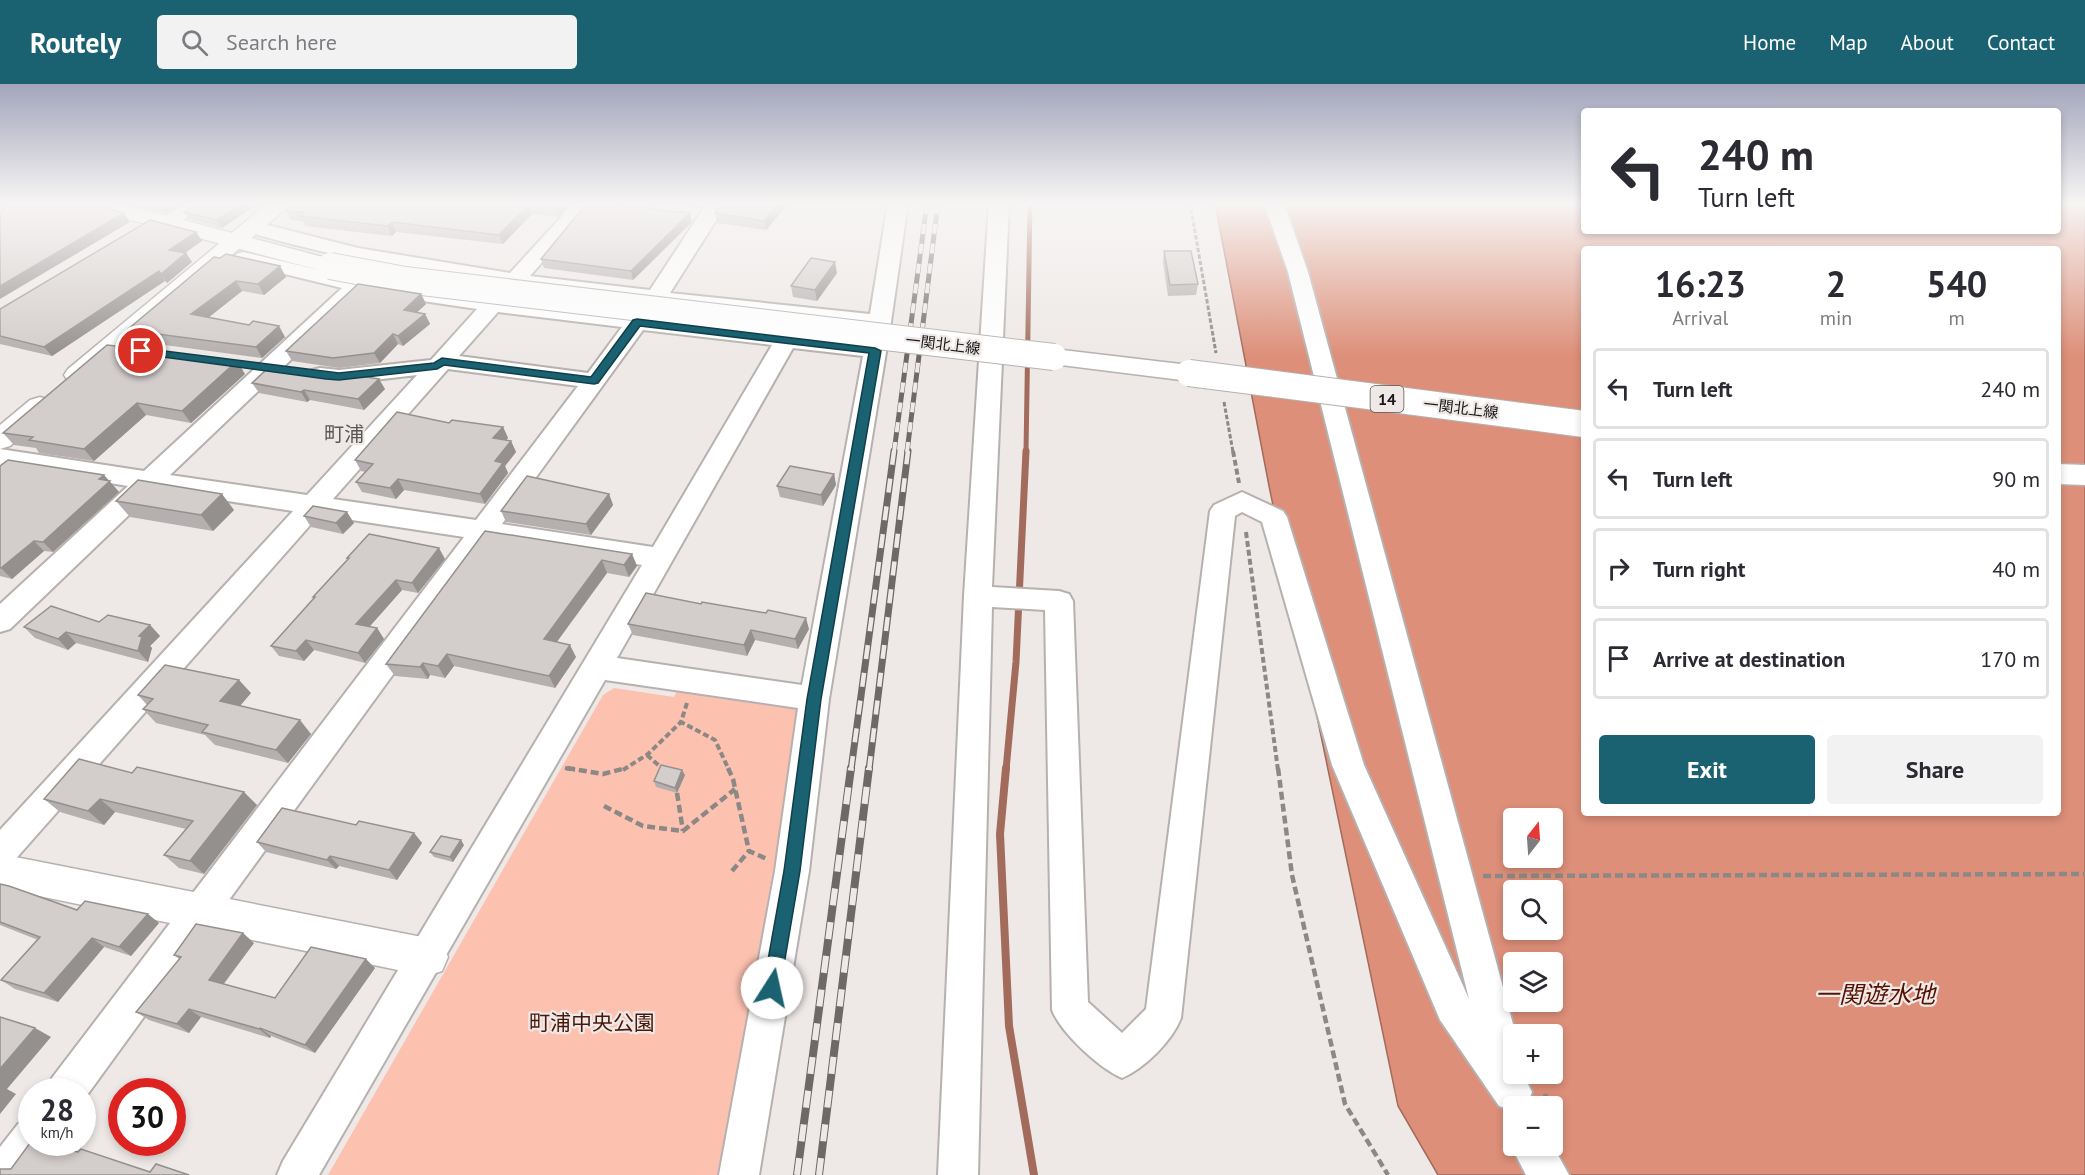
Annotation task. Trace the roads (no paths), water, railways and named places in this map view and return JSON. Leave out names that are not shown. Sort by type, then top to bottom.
[{"type":"main road","points":[[0,440],[221,254]]},
{"type":"main road","name":"一関北上線","points":[[285,254],[330,266],[405,280],[1189,373],[1581,424]]},
{"type":"main road","points":[[2061,474],[2085,475]]},
{"type":"main road","points":[[0,872],[427,957]]},
{"type":"street","points":[[272,254],[357,285],[493,306],[875,351]]},
{"type":"street","points":[[354,254],[516,280],[880,322]]},
{"type":"street","points":[[516,280],[536,254]]},
{"type":"street","points":[[76,1078],[657,296],[684,254]]},
{"type":"street","points":[[739,1175],[792,871],[814,699],[890,254]]},
{"type":"street","points":[[958,1175],[987,597],[997,254]]},
{"type":"street","points":[[1291,254],[1298,272],[1473,950],[1514,1096]]},
{"type":"street","points":[[0,621],[148,481],[256,366],[357,285]]},
{"type":"street","points":[[0,853],[493,306]]},
{"type":"street","points":[[297,1175],[597,668],[786,340]]},
{"type":"street","points":[[109,347],[143,351]]},
{"type":"street","points":[[256,366],[339,376],[439,364],[594,381]]},
{"type":"street","points":[[0,457],[148,481],[483,529],[660,558]]},
{"type":"street","points":[[987,597],[1059,601],[1070,1010],[1122,1059],[1163,1018],[1223,511],[1242,501],[1274,517],[1348,765],[1453,1007],[1512,1096]]},
{"type":"street","points":[[597,668],[814,699]]},
{"type":"street","points":[[4,1175],[18,1156]]},
{"type":"street","points":[[1538,1156],[1549,1175]]},
{"type":"water","name":"一関遊水地","points":[[1225,254],[1581,254],[1581,816],[2061,816],[2061,254],[2085,254],[2085,1175],[1438,1175],[1398,1106],[1269,486]]},
{"type":"waterway","points":[[1026,452],[1029,254]]},
{"type":"waterway","points":[[1006,770],[1016,662],[1026,451]]},
{"type":"waterway","points":[[1006,768],[1000,834],[1009,1026],[1034,1175]]},
{"type":"railway","points":[[894,452],[920,254]]},
{"type":"railway","points":[[907,452],[932,254]]},
{"type":"railway","points":[[851,770],[894,451]]},
{"type":"railway","points":[[869,770],[908,451]]},
{"type":"railway","points":[[797,1175],[851,768]]},
{"type":"railway","points":[[819,1175],[869,768]]},
{"type":"district","name":"町浦","points":[[344,434]]},
{"type":"park label","name":"町浦中央公園","points":[[592,1022]]}]
